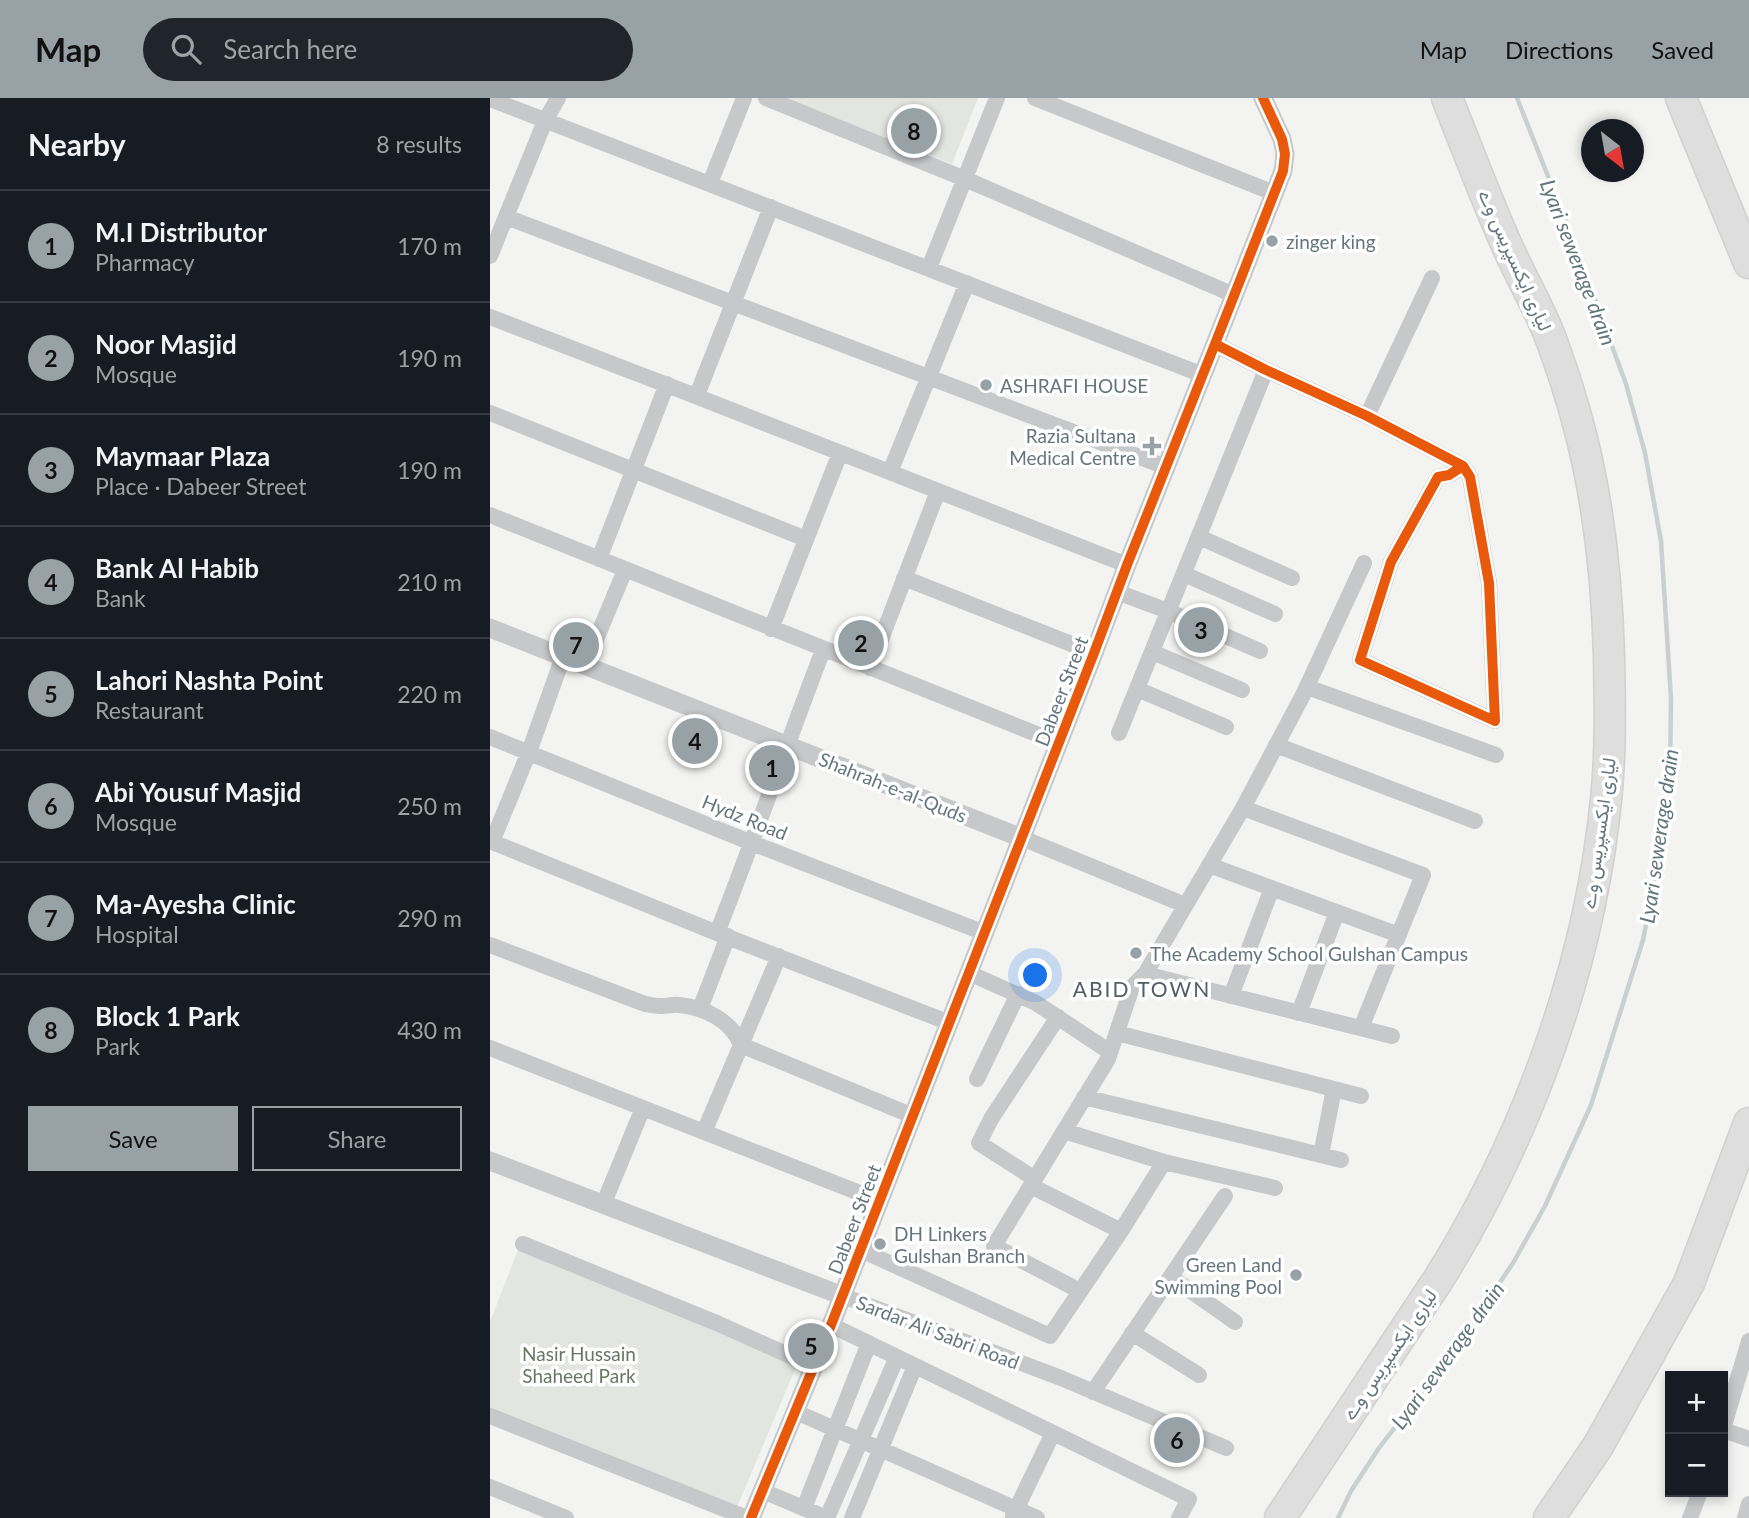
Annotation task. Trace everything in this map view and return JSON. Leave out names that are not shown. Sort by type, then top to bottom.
[{"type":"highway","name":"لیاری ایکسپریس وے","points":[[1280,1518],[1461,1243],[1505,1158],[1541,1069],[1574,968],[1589,906],[1606,801],[1609,748],[1608,631],[1601,545],[1586,459],[1576,416],[1551,339],[1509,249],[1447,98]]},
{"type":"highway","points":[[1681,98],[1749,263]]},
{"type":"highway","points":[[1549,1518],[1598,1446],[1689,1283],[1749,1123]]},
{"type":"street","points":[[490,256],[545,121],[558,98]]},
{"type":"street","points":[[710,183],[744,98]]},
{"type":"street","points":[[766,98],[965,179],[1234,295]]},
{"type":"street","points":[[929,268],[997,98]]},
{"type":"street","points":[[1035,98],[1274,193]]},
{"type":"street","name":"Dabeer Street","points":[[749,1518],[815,1367],[1283,171],[1285,154],[1282,139],[1263,98]]},
{"type":"street","points":[[490,99],[1203,375]]},
{"type":"street","points":[[697,395],[771,207]]},
{"type":"street","points":[[506,217],[1166,467]]},
{"type":"street","points":[[1367,416],[1432,278]]},
{"type":"street","points":[[890,472],[967,284]]},
{"type":"street","points":[[490,317],[697,395],[1127,565]]},
{"type":"street","points":[[1215,344],[1367,416],[1463,466],[1470,477],[1489,583],[1496,721],[1360,660],[1391,562],[1438,477],[1449,475],[1463,466]]},
{"type":"street","points":[[1119,733],[1266,370]]},
{"type":"street","points":[[599,559],[667,384]]},
{"type":"street","points":[[490,413],[806,540]]},
{"type":"street","points":[[771,629],[840,453]]},
{"type":"street","points":[[870,668],[938,491]]},
{"type":"street","points":[[490,515],[1059,743]]},
{"type":"street","points":[[1199,537],[1292,578]]},
{"type":"street","points":[[1080,1292],[994,1246],[1108,1059],[1132,987],[1145,974],[1243,808],[1307,687],[1364,563]]},
{"type":"street","points":[[585,666],[625,570]]},
{"type":"street","points":[[1184,574],[1275,614]]},
{"type":"street","points":[[904,578],[1094,653]]},
{"type":"street","points":[[1117,592],[1260,651]]},
{"type":"street","name":"Shahrah-e-al-Quds","points":[[490,628],[1022,838]]},
{"type":"street","points":[[700,1010],[752,843],[823,650]]},
{"type":"street","points":[[1152,652],[1242,691]]},
{"type":"street","points":[[563,657],[529,752],[491,842],[950,1023]]},
{"type":"street","points":[[1307,687],[1496,755]]},
{"type":"street","points":[[1138,689],[1226,727]]},
{"type":"street","name":"Hydz Road","points":[[490,737],[985,933]]},
{"type":"street","points":[[1276,746],[1475,821]]},
{"type":"street","points":[[1243,808],[1423,875],[1361,1028]]},
{"type":"street","points":[[1022,838],[1185,905]]},
{"type":"street","points":[[1209,865],[1399,935]]},
{"type":"street","points":[[1231,996],[1272,888]]},
{"type":"street","points":[[1299,1013],[1336,912]]},
{"type":"street","points":[[490,945],[645,1004],[693,1006],[727,1024],[737,1034],[741,1045],[913,1116]]},
{"type":"street","points":[[704,1132],[779,956]]},
{"type":"street","points":[[969,973],[1036,1003],[1110,1052]]},
{"type":"street","points":[[1145,974],[1392,1036]]},
{"type":"street","points":[[977,1079],[1018,994]]},
{"type":"street","points":[[1058,1017],[991,1119],[979,1143],[1033,1183],[1121,1231]]},
{"type":"street","points":[[1116,1033],[1361,1096]]},
{"type":"street","points":[[490,1048],[880,1202]]},
{"type":"street","points":[[1321,1155],[1334,1089]]},
{"type":"street","points":[[1084,1097],[1341,1160]]},
{"type":"street","points":[[603,1205],[643,1108]]},
{"type":"street","points":[[1065,1131],[1164,1162],[1275,1188]]},
{"type":"street","name":"Sardar Ali Sabri Road","points":[[490,1161],[1093,1392],[1226,1448]]},
{"type":"street","points":[[861,1250],[1050,1336],[1164,1162]]},
{"type":"street","points":[[1093,1392],[1225,1196]]},
{"type":"street","points":[[523,1244],[719,1324],[815,1367]]},
{"type":"street","points":[[1171,1277],[1235,1322]]},
{"type":"street","points":[[831,1325],[1189,1499],[1179,1518]]},
{"type":"street","points":[[1132,1334],[1199,1376]]},
{"type":"street","points":[[1728,1413],[1749,1341]]},
{"type":"street","points":[[804,1508],[869,1343]]},
{"type":"street","points":[[762,1491],[827,1518],[897,1357]]},
{"type":"street","points":[[852,1518],[915,1366]]},
{"type":"street","points":[[796,1412],[881,1449],[1014,1513],[1038,1518]]},
{"type":"street","points":[[490,1416],[749,1518]]},
{"type":"street","points":[[1728,1432],[1749,1439]]},
{"type":"street","points":[[1014,1513],[1053,1433]]},
{"type":"street","points":[[490,1487],[566,1518]]},
{"type":"street","points":[[1690,1518],[1698,1497]]},
{"type":"street","points":[[1745,1518],[1749,1504]]},
{"type":"green space","points":[[774,98],[978,98],[952,164]]},
{"type":"green space","name":"Nasir Hussain Shaheed Park","points":[[518,1250],[798,1362],[735,1512],[490,1420],[490,1322]]},
{"type":"waterway","name":"Lyari sewerage drain","points":[[1338,1518],[1351,1491],[1379,1448],[1453,1352],[1513,1263],[1545,1206],[1591,1105],[1643,940],[1658,864],[1670,778],[1671,699],[1661,541],[1645,453],[1626,384],[1517,98]]},
{"type":"cycle path","points":[[751,1518],[831,1325],[1283,171],[1285,154],[1282,139],[1263,98]]},
{"type":"cycle path","points":[[1215,344],[1367,416],[1463,466],[1470,477],[1489,583],[1495,721],[1360,660],[1391,562],[1438,477],[1449,475],[1463,466]]},
{"type":"place","name":"Block 1 Park","points":[[914,131]]},
{"type":"place","name":"zinger king","points":[[1272,241]]},
{"type":"place","name":"ASHRAFI HOUSE","points":[[986,385]]},
{"type":"place","name":"Razia Sultana Medical Centre","points":[[1152,446]]},
{"type":"place","name":"Maymaar Plaza","points":[[1201,630]]},
{"type":"place","name":"Noor Masjid","points":[[861,643]]},
{"type":"place","name":"Ma-Ayesha Clinic","points":[[576,645]]},
{"type":"place","name":"Bank Al Habib","points":[[695,741]]},
{"type":"place","name":"M.I Distributor","points":[[772,768]]},
{"type":"place","name":"The Academy School Gulshan Campus","points":[[1136,953]]},
{"type":"place","name":"DH Linkers Gulshan Branch","points":[[880,1244]]},
{"type":"place","name":"Green Land Swimming Pool","points":[[1296,1275]]},
{"type":"place","name":"Lahori Nashta Point","points":[[811,1346]]},
{"type":"place","name":"Abi Yousuf Masjid","points":[[1177,1440]]},
{"type":"district","name":"ABID TOWN","points":[[1142,988]]}]
